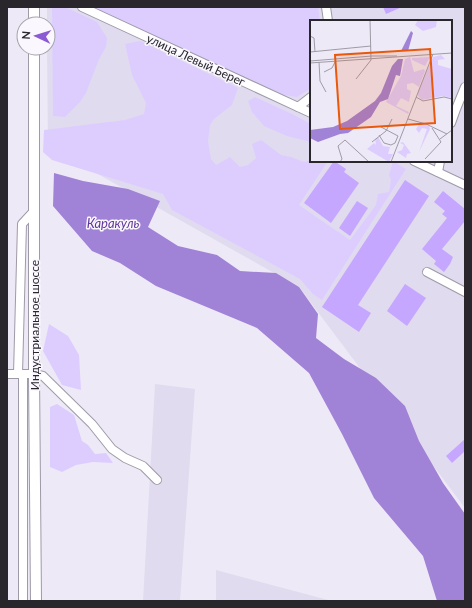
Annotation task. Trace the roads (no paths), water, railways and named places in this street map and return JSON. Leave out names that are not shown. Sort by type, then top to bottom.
[{"type":"main road","name":"Индустриальное шоссе","points":[[34,56],[36,601]]},
{"type":"street","name":"улица Левый Берег","points":[[82,7],[310,113]]},
{"type":"street","points":[[326,7],[328,20]]},
{"type":"street","points":[[452,120],[465,87]]},
{"type":"street","points":[[298,107],[310,98]]},
{"type":"street","points":[[416,162],[465,185]]},
{"type":"street","points":[[438,172],[440,162]]},
{"type":"street","points":[[23,601],[20,374],[22,224],[34,211]]},
{"type":"street","points":[[427,272],[465,292]]},
{"type":"street","points":[[7,374],[34,374],[43,376],[92,424],[112,449],[125,458],[143,466],[157,480]]},
{"type":"water","name":"Каракуль","points":[[54,173],[83,181],[128,189],[160,201],[148,227],[178,246],[217,255],[240,271],[276,273],[299,287],[318,314],[316,338],[344,359],[376,378],[405,406],[419,441],[443,483],[465,514],[465,601],[437,601],[423,556],[374,498],[309,373],[257,328],[156,286],[120,263],[92,251],[53,206]]}]
